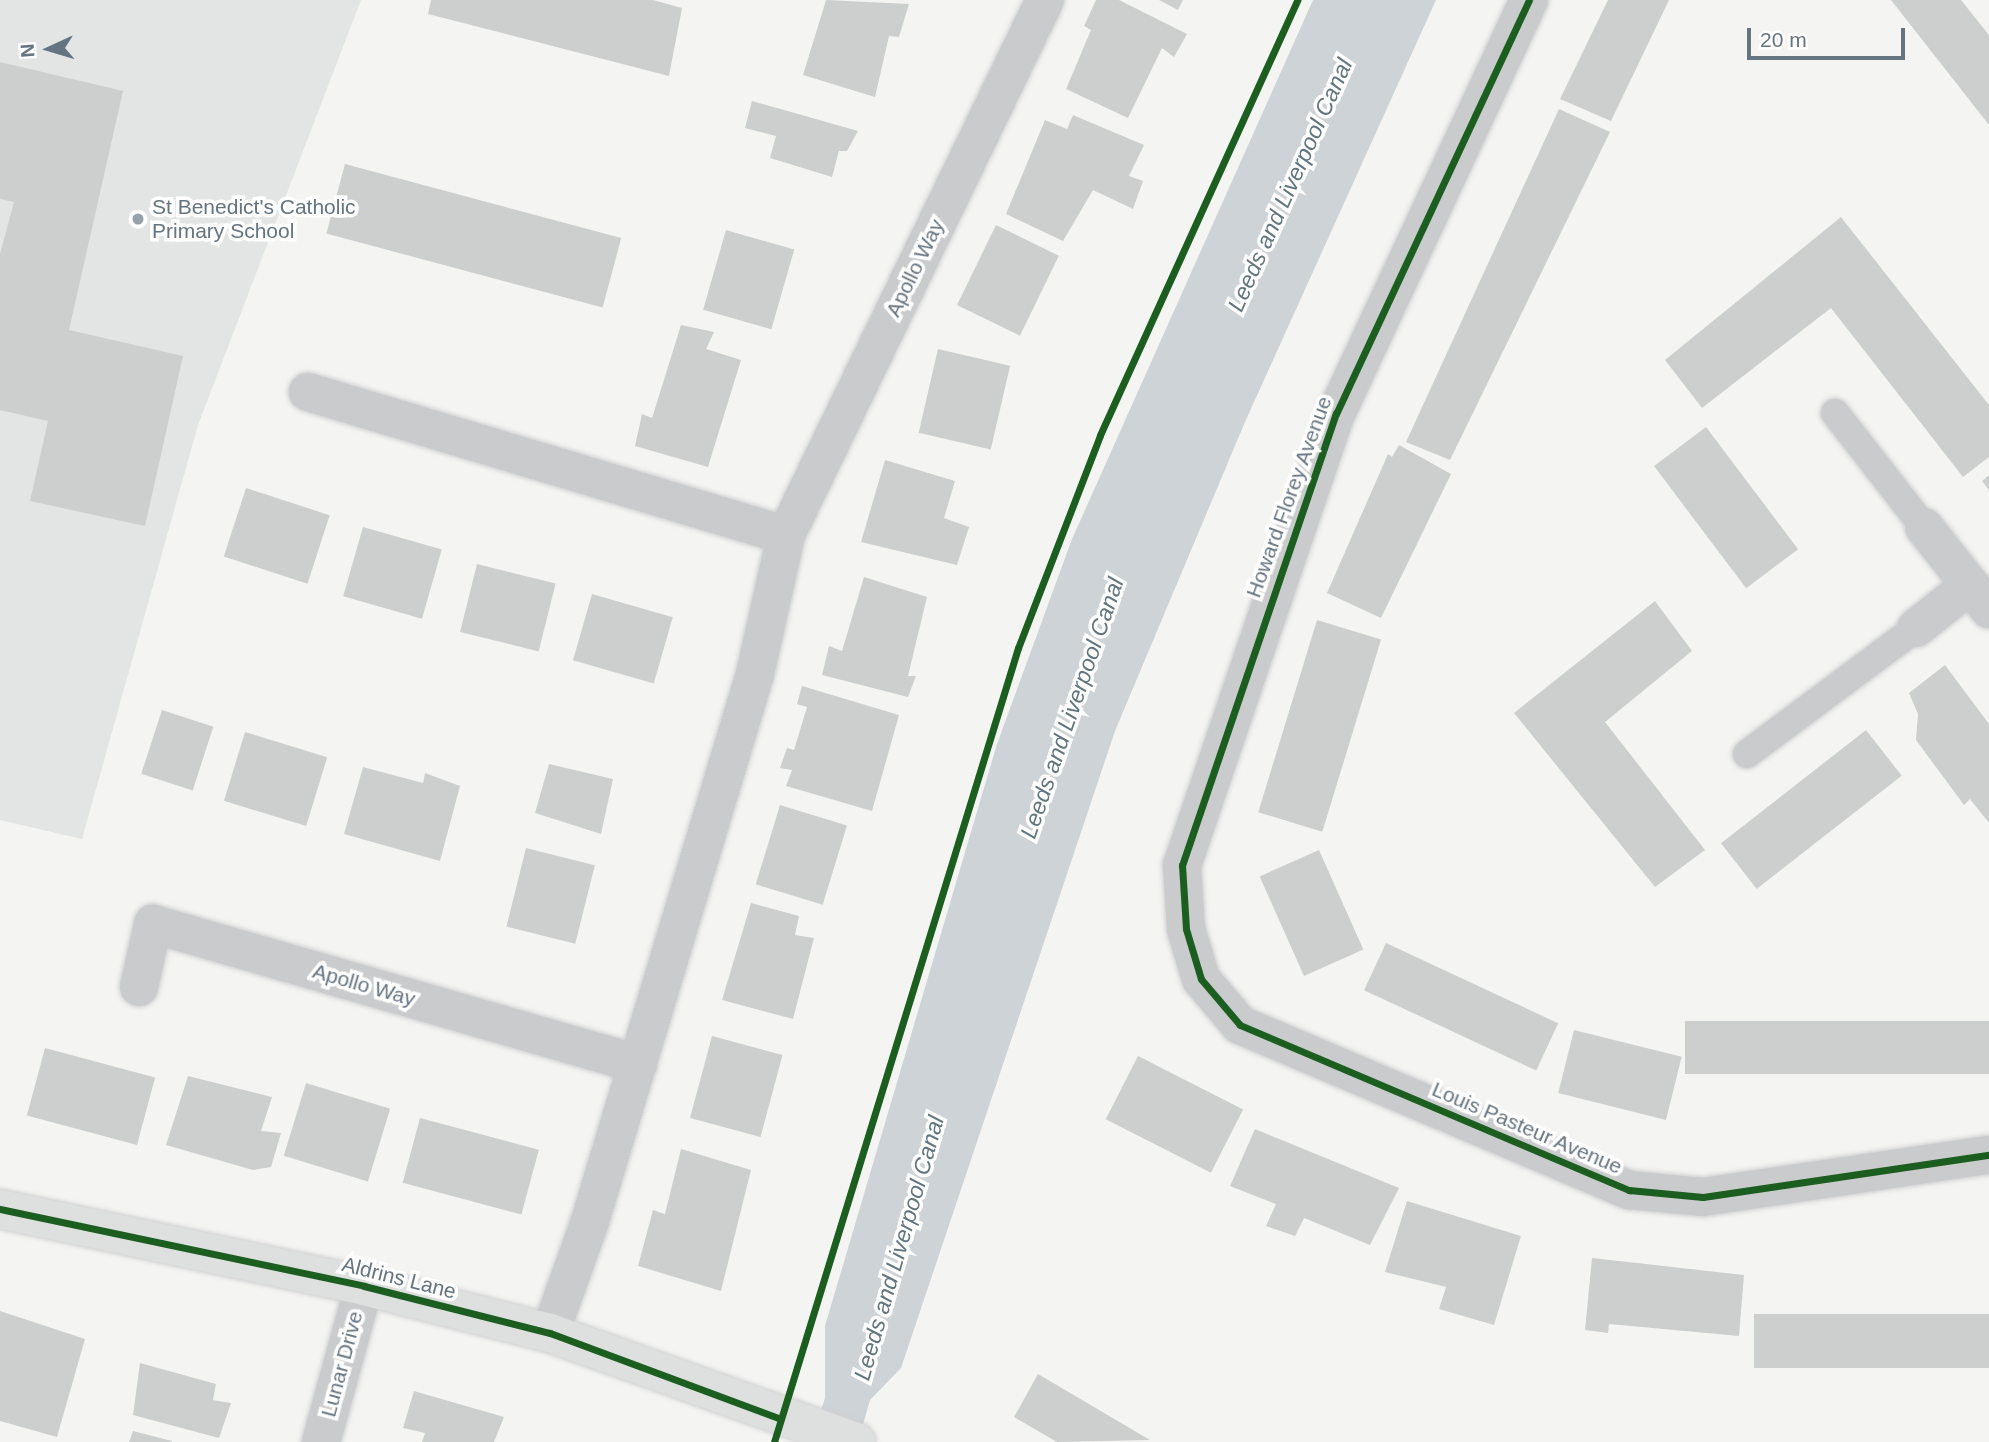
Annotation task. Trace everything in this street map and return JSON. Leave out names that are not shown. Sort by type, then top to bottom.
[{"type":"street","name":"Apollo Way","points":[[550,1333],[590,1222],[755,674],[786,535],[1045,0]]},
{"type":"street","name":"Howard Florey Avenue","points":[[1181,865],[1336,413],[1529,0]]},
{"type":"street","points":[[308,392],[786,535]]},
{"type":"street","points":[[1916,628],[1979,597],[1924,527]]},
{"type":"street","name":"Louis Pasteur Avenue","points":[[1181,865],[1186,929],[1201,979],[1240,1025],[1629,1190],[1703,1197],[1989,1155]]},
{"type":"street","name":"Apollo Way","points":[[139,988],[153,924],[638,1064]]},
{"type":"street","name":"Aldrins Lane","points":[[0,1209],[364,1286],[550,1333],[856,1442]]},
{"type":"street","name":"Lunar Drive","points":[[321,1442],[364,1286]]},
{"type":"lane","points":[[1835,414],[1924,527]]},
{"type":"lane","points":[[1747,754],[1916,628]]},
{"type":"shaded area","name":"St Benedict's Catholic Primary School","points":[[0,0],[361,0],[198,425],[82,839],[0,820]]},
{"type":"water","name":"Leeds and Liverpool Canal","points":[[1313,0],[1436,0],[1245,422],[1115,731],[901,1368],[870,1400],[858,1442],[810,1442],[825,1398],[825,1326],[997,744],[1072,539]]},
{"type":"building","points":[[431,0],[653,0],[682,8],[669,76],[428,14]]},
{"type":"building","points":[[826,0],[909,4],[899,37],[889,36],[875,97],[803,75]]},
{"type":"building","points":[[1096,0],[1119,0],[1187,34],[1174,57],[1162,48],[1128,118],[1066,89],[1091,30],[1084,26]]},
{"type":"building","points":[[1159,0],[1183,0],[1178,10]]},
{"type":"building","points":[[1608,0],[1669,0],[1611,121],[1560,99]]},
{"type":"building","points":[[1891,0],[1961,0],[1989,35],[1989,125]]},
{"type":"building","points":[[0,62],[123,91],[69,330],[183,356],[145,526],[30,501],[48,421],[0,410],[0,254],[14,202],[0,199]]},
{"type":"building","points":[[752,101],[858,131],[847,151],[839,151],[832,177],[770,158],[776,136],[745,128]]},
{"type":"building","points":[[1559,109],[1610,132],[1450,460],[1406,442]]},
{"type":"building","points":[[1073,115],[1144,145],[1129,176],[1143,181],[1133,209],[1093,190],[1063,241],[1006,214],[1045,120],[1067,129]]},
{"type":"building","points":[[345,164],[621,238],[603,308],[326,234]]},
{"type":"building","points":[[1841,217],[1989,405],[1989,457],[1963,477],[1831,308],[1702,408],[1665,360]]},
{"type":"building","points":[[996,225],[1059,256],[1020,336],[957,305]]},
{"type":"building","points":[[726,230],[794,250],[771,329],[703,310]]},
{"type":"building","points":[[681,325],[714,332],[706,349],[741,360],[708,467],[635,446],[642,414],[652,418]]},
{"type":"building","points":[[938,349],[1010,366],[991,449],[919,433]]},
{"type":"building","points":[[1706,427],[1798,549],[1746,588],[1654,466]]},
{"type":"building","points":[[1399,445],[1451,474],[1381,618],[1327,593],[1388,454],[1392,457]]},
{"type":"building","points":[[885,460],[955,481],[944,518],[969,527],[957,565],[861,542]]},
{"type":"building","points":[[1989,475],[1989,490],[1982,481]]},
{"type":"building","points":[[246,488],[330,515],[307,584],[224,556]]},
{"type":"building","points":[[363,527],[442,550],[422,619],[343,596]]},
{"type":"building","points":[[477,564],[556,584],[539,652],[460,632]]},
{"type":"building","points":[[864,577],[927,597],[908,676],[916,676],[908,697],[822,675],[829,646],[842,651]]},
{"type":"building","points":[[592,594],[673,617],[654,683],[573,660]]},
{"type":"building","points":[[1655,601],[1692,651],[1605,722],[1705,850],[1655,887],[1514,713]]},
{"type":"building","points":[[1317,620],[1381,640],[1322,832],[1258,812]]},
{"type":"building","points":[[1945,665],[1989,724],[1989,823],[1970,799],[1964,805],[1916,740],[1918,714],[1909,693]]},
{"type":"building","points":[[802,686],[899,715],[872,811],[786,786],[792,770],[780,768],[787,748],[794,750],[807,707],[797,704]]},
{"type":"building","points":[[162,710],[213,727],[193,790],[141,774]]},
{"type":"building","points":[[1866,730],[1902,776],[1757,889],[1721,843]]},
{"type":"building","points":[[245,732],[327,757],[306,826],[224,801]]},
{"type":"building","points":[[549,764],[613,779],[601,834],[535,813]]},
{"type":"building","points":[[363,767],[423,783],[425,773],[460,786],[440,861],[344,834]]},
{"type":"building","points":[[780,805],[847,825],[823,905],[756,884]]},
{"type":"building","points":[[526,848],[595,865],[575,944],[506,927]]},
{"type":"building","points":[[1319,850],[1363,950],[1304,976],[1260,876]]},
{"type":"building","points":[[751,903],[799,916],[795,935],[814,938],[793,1019],[722,1000]]},
{"type":"building","points":[[1386,943],[1558,1023],[1536,1070],[1364,990]]},
{"type":"building","points":[[1685,1021],[1989,1021],[1989,1074],[1685,1074]]},
{"type":"building","points":[[1574,1030],[1682,1057],[1666,1120],[1558,1093]]},
{"type":"building","points":[[712,1036],[783,1055],[761,1137],[690,1118]]},
{"type":"building","points":[[45,1048],[155,1078],[137,1145],[27,1116]]},
{"type":"building","points":[[1138,1056],[1243,1110],[1211,1173],[1106,1119]]},
{"type":"building","points":[[188,1076],[272,1097],[261,1131],[281,1133],[271,1167],[253,1170],[166,1145]]},
{"type":"building","points":[[306,1083],[390,1109],[368,1181],[284,1156]]},
{"type":"building","points":[[420,1118],[539,1150],[521,1215],[403,1183]]},
{"type":"building","points":[[1255,1129],[1399,1188],[1370,1245],[1304,1218],[1295,1236],[1266,1226],[1276,1204],[1230,1186]]},
{"type":"building","points":[[681,1149],[751,1170],[721,1291],[638,1266],[653,1210],[665,1214]]},
{"type":"building","points":[[1407,1201],[1521,1236],[1494,1325],[1439,1309],[1446,1287],[1385,1272]]},
{"type":"building","points":[[1592,1258],[1744,1275],[1739,1336],[1609,1324],[1608,1333],[1585,1330]]},
{"type":"building","points":[[0,1311],[85,1339],[57,1437],[0,1421]]},
{"type":"building","points":[[1754,1314],[1989,1314],[1989,1368],[1754,1368]]},
{"type":"building","points":[[140,1363],[216,1384],[213,1400],[231,1403],[219,1438],[133,1415]]},
{"type":"building","points":[[1038,1374],[1150,1440],[1057,1442],[1014,1417]]},
{"type":"building","points":[[414,1391],[504,1417],[494,1442],[422,1442],[425,1433],[403,1428]]},
{"type":"building","points":[[133,1431],[172,1441],[172,1442],[129,1442]]},
{"type":"cycle path","points":[[774,1442],[1018,648],[1100,435],[1297,0]]},
{"type":"cycle path","points":[[1529,0],[1336,413],[1182,865],[1186,929],[1201,979],[1240,1025],[1629,1190],[1703,1197],[1989,1155]]},
{"type":"cycle path","points":[[0,1209],[364,1286],[550,1333],[778,1418]]},
{"type":"place","name":"St Benedict's Catholic Primary School","points":[[138,219]]}]
